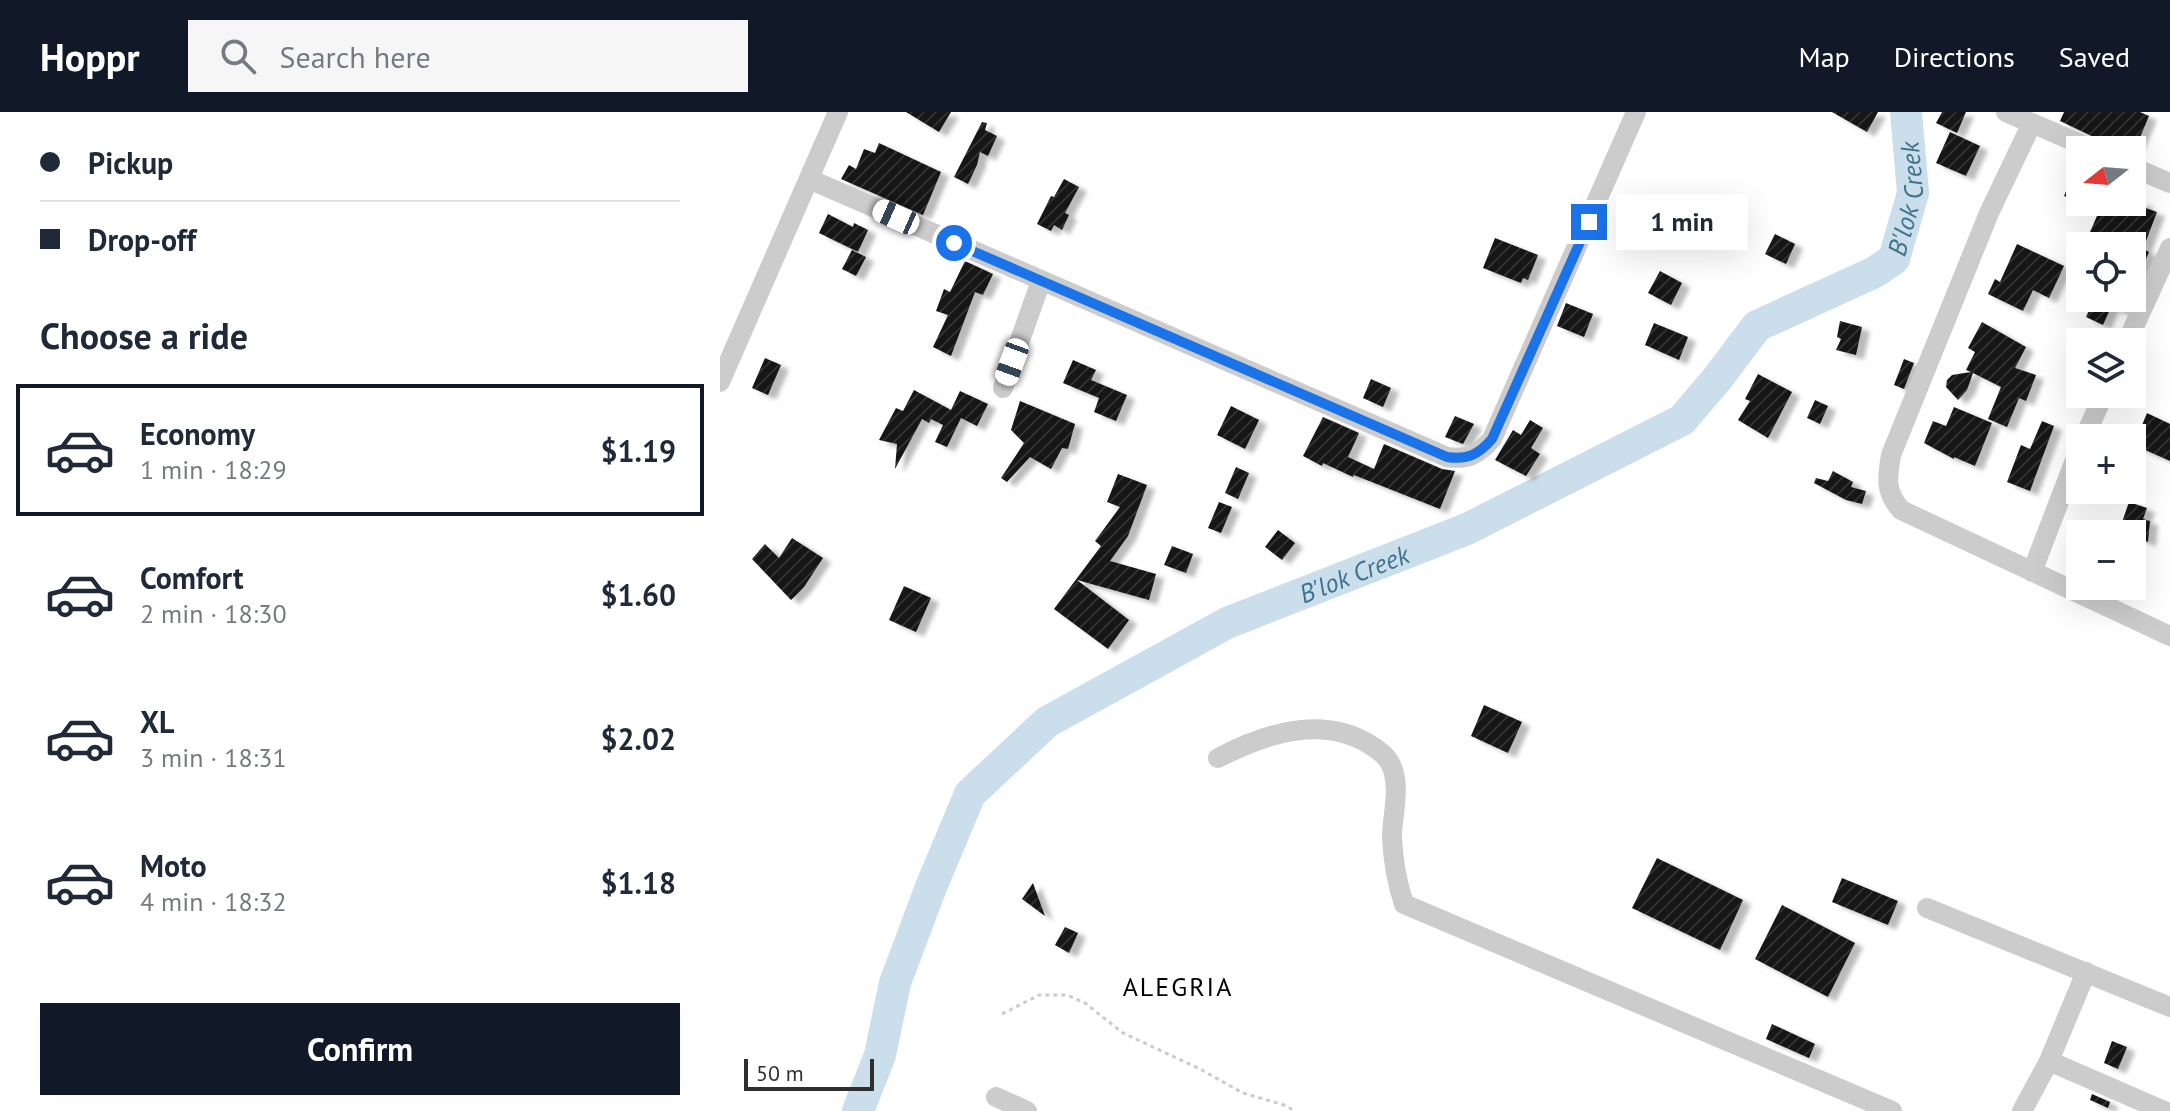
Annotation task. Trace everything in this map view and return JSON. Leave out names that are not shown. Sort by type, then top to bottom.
[{"type":"street","points":[[720,382],[838,112]]},
{"type":"street","points":[[809,179],[1447,457],[1473,456],[1492,439],[1636,112]]},
{"type":"street","points":[[2006,112],[2066,138]]},
{"type":"street","points":[[2032,123],[1989,213],[1891,455],[1886,478],[1888,492],[1901,510],[2170,636]]},
{"type":"street","points":[[2146,173],[2170,183]]},
{"type":"street","points":[[2133,328],[2170,248]]},
{"type":"street","points":[[1003,388],[1041,281]]},
{"type":"street","points":[[2032,572],[2066,483]]},
{"type":"street","points":[[1218,758],[1279,732],[1333,730],[1355,737],[1385,754],[1393,769],[1396,785],[1393,847],[1404,904],[1892,1111]]},
{"type":"street","points":[[1927,908],[2170,1007]]},
{"type":"street","points":[[2022,1111],[2049,1061],[2086,972]]},
{"type":"street","points":[[2049,1061],[2164,1111]]},
{"type":"street","points":[[996,1097],[1027,1111]]},
{"type":"path","points":[[1002,1014],[1022,1001],[1039,995],[1067,995],[1085,1003],[1123,1033],[1243,1093],[1295,1111]]},
{"type":"building","points":[[906,112],[951,112],[939,132]]},
{"type":"building","points":[[1832,112],[1878,112],[1867,132]]},
{"type":"building","points":[[1942,112],[1966,112],[1957,133],[1936,123]]},
{"type":"building","points":[[2064,112],[2140,112],[2149,116],[2141,136],[2092,136],[2060,121]]},
{"type":"building","points":[[982,122],[987,123],[985,130],[997,136],[988,156],[980,152],[968,184],[954,177]]},
{"type":"building","points":[[1950,132],[1980,146],[1966,176],[1936,163]]},
{"type":"building","points":[[879,143],[941,172],[923,215],[841,179],[849,165],[856,169],[864,149],[875,153]]},
{"type":"building","points":[[1064,179],[1079,187],[1065,213],[1069,215],[1062,230],[1054,225],[1051,231],[1037,224],[1051,196],[1054,197]]},
{"type":"building","points":[[2146,208],[2157,212],[2146,241],[2146,232],[2090,232],[2097,216],[2146,216]]},
{"type":"building","points":[[828,214],[853,227],[854,223],[868,230],[858,252],[819,233]]},
{"type":"building","points":[[1775,234],[1795,244],[1786,264],[1765,254]]},
{"type":"building","points":[[1495,238],[1538,255],[1528,280],[1523,278],[1521,283],[1483,268]]},
{"type":"building","points":[[2017,244],[2064,266],[2049,298],[2033,290],[2023,311],[1988,294],[1995,279],[2000,282]]},
{"type":"building","points":[[852,250],[866,257],[856,276],[842,269]]},
{"type":"building","points":[[965,261],[993,274],[983,295],[975,292],[951,356],[933,347],[948,315],[936,311],[944,289],[950,292]]},
{"type":"building","points":[[1660,271],[1682,283],[1671,305],[1648,293]]},
{"type":"building","points":[[1566,303],[1593,314],[1584,337],[1557,326]]},
{"type":"building","points":[[2088,312],[2109,312],[2103,325],[2086,317]]},
{"type":"building","points":[[1840,321],[1862,327],[1856,355],[1836,350],[1841,339],[1837,337]]},
{"type":"building","points":[[1982,322],[2026,347],[2015,368],[2036,375],[2026,401],[2019,398],[2007,427],[1988,419],[2001,387],[1973,373],[1967,390],[1958,400],[1946,387],[1952,375],[1971,372],[1966,370],[1975,352],[1968,348]]},
{"type":"building","points":[[1654,323],[1688,337],[1679,360],[1645,345]]},
{"type":"building","points":[[765,358],[781,365],[768,395],[752,388]]},
{"type":"building","points":[[1904,359],[1914,363],[1904,389],[1894,385]]},
{"type":"building","points":[[1073,360],[1096,370],[1091,380],[1127,395],[1116,421],[1094,412],[1099,398],[1063,383]]},
{"type":"building","points":[[1758,374],[1792,392],[1768,438],[1738,420],[1750,401],[1745,399]]},
{"type":"building","points":[[1371,379],[1391,388],[1383,407],[1363,398]]},
{"type":"building","points":[[914,390],[951,410],[960,391],[988,404],[977,426],[961,418],[947,447],[935,442],[943,425],[931,419],[929,423],[922,419],[895,469],[897,444],[879,440],[896,408],[903,411]]},
{"type":"building","points":[[1815,400],[1828,406],[1820,424],[1807,418]]},
{"type":"building","points":[[1020,401],[1075,424],[1068,449],[1062,448],[1051,469],[1030,457],[1007,482],[1001,478],[1024,443],[1011,430]]},
{"type":"building","points":[[1231,406],[1259,420],[1245,449],[1217,435]]},
{"type":"building","points":[[1954,407],[1992,423],[1975,466],[1924,443],[1933,421],[1946,426]]},
{"type":"building","points":[[2147,413],[2170,424],[2170,461],[2146,450],[2146,424],[2143,424]]},
{"type":"building","points":[[1455,416],[1474,424],[1463,444],[1445,437]]},
{"type":"building","points":[[1323,417],[1359,433],[1348,457],[1374,469],[1384,444],[1442,469],[1455,471],[1440,509],[1323,463],[1322,466],[1303,456]]},
{"type":"building","points":[[1530,420],[1543,428],[1531,448],[1540,454],[1526,476],[1495,460],[1513,430],[1521,435]]},
{"type":"building","points":[[2042,421],[2054,426],[2030,491],[2007,482],[2021,445],[2030,449]]},
{"type":"building","points":[[1236,467],[1249,473],[1238,499],[1225,493]]},
{"type":"building","points":[[1833,471],[1853,482],[1851,487],[1866,491],[1862,504],[1846,500],[1814,483],[1816,478],[1828,481]]},
{"type":"building","points":[[1118,474],[1147,485],[1128,536],[1110,561],[1156,574],[1149,600],[1077,580],[1129,620],[1108,649],[1054,609],[1101,546],[1095,541],[1120,507],[1107,502]]},
{"type":"building","points":[[1219,502],[1232,507],[1221,533],[1208,528]]},
{"type":"building","points":[[2128,504],[2147,508],[2143,519],[2150,521],[2148,542],[2146,520],[2123,520]]},
{"type":"building","points":[[1278,530],[1295,543],[1282,560],[1265,547]]},
{"type":"building","points":[[792,538],[823,558],[804,587],[791,600],[752,559],[765,544],[779,558]]},
{"type":"building","points":[[1172,546],[1193,554],[1186,573],[1164,565]]},
{"type":"building","points":[[904,586],[931,598],[916,632],[889,620]]},
{"type":"building","points":[[1484,705],[1522,722],[1508,753],[1471,736]]},
{"type":"building","points":[[1657,858],[1743,900],[1720,950],[1632,908]]},
{"type":"building","points":[[1842,878],[1898,901],[1888,925],[1832,902]]},
{"type":"building","points":[[1033,883],[1045,916],[1022,899]]},
{"type":"building","points":[[1782,905],[1855,943],[1828,997],[1755,959]]},
{"type":"building","points":[[1065,927],[1078,933],[1069,953],[1055,945]]},
{"type":"building","points":[[1772,1024],[1815,1044],[1809,1058],[1766,1039]]},
{"type":"building","points":[[2112,1041],[2127,1047],[2118,1069],[2104,1063]]},
{"type":"building","points":[[2092,1094],[2110,1102],[2108,1108],[2090,1100]]},
{"type":"waterway","name":"B'lok Creek","points":[[858,1111],[880,1055],[895,983],[970,794],[1047,722],[1227,623],[1467,529],[1682,420],[1757,326],[1875,272],[1894,259],[1913,193],[1906,112]]},
{"type":"district","name":"ALEGRIA","points":[[1178,986]]},
{"type":"route","points":[[954,243],[1447,457],[1460,459],[1483,450],[1492,439],[1589,222]]}]
